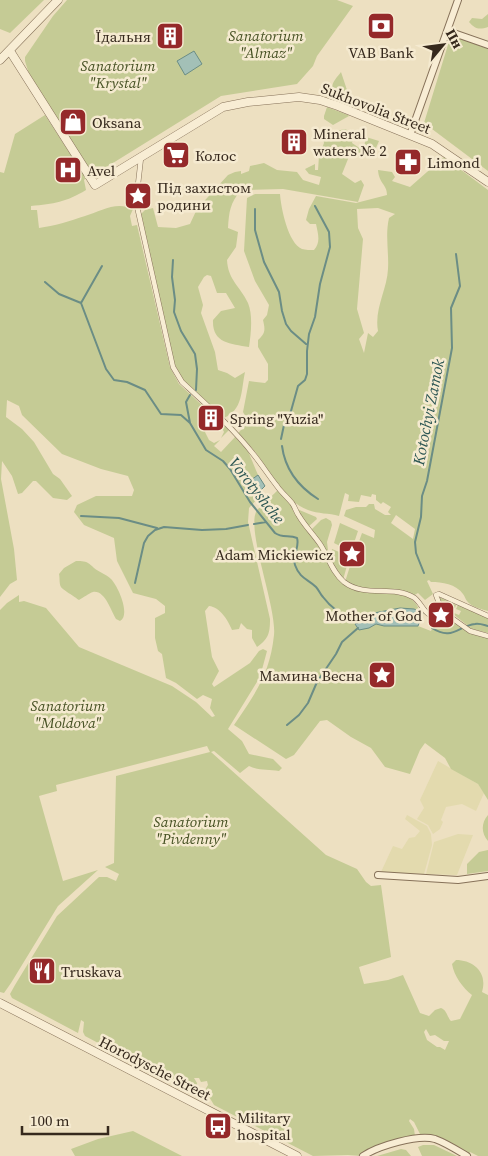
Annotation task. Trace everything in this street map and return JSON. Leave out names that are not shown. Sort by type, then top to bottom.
[{"type":"street","points":[[0,60],[58,0]]},
{"type":"street","points":[[410,135],[458,0]]},
{"type":"street","points":[[448,30],[488,45]]},
{"type":"street","name":"Sukhovolia Street","points":[[10,51],[90,179],[97,186],[223,107],[292,97],[308,97],[320,100],[410,135],[442,150],[488,182]]},
{"type":"street","points":[[141,158],[136,202],[173,366],[177,376],[254,454],[292,503],[299,516],[320,544],[334,570],[344,582],[365,591],[398,592],[413,597],[423,610],[429,614],[434,615],[442,611]]},
{"type":"street","points":[[488,616],[439,594],[436,596],[442,611],[470,631],[488,636]]},
{"type":"street","points":[[378,875],[458,880],[488,876]]},
{"type":"street","name":"Horodysche Street","points":[[0,1003],[297,1156]]},
{"type":"street","points":[[363,1156],[406,1141],[428,1138],[446,1144],[467,1156]]},
{"type":"shaded area","points":[[438,761],[478,784],[484,793],[476,811],[462,804],[446,807],[440,829],[433,834],[428,825],[417,819],[424,808],[420,800]]},
{"type":"shaded area","points":[[407,815],[427,826],[431,834],[432,845],[424,874],[381,872],[393,846],[402,849],[409,838],[415,837],[420,831],[405,819]]},
{"type":"shaded area","points":[[458,834],[473,835],[457,875],[426,874],[434,842]]},
{"type":"green space","points":[[0,0],[44,0],[10,33],[0,29]]},
{"type":"green space","name":"Sanatorium \"Krystal\"","points":[[67,0],[337,0],[353,6],[317,56],[313,66],[297,84],[221,96],[92,176],[29,74],[25,61],[25,57],[53,16]]},
{"type":"green space","points":[[488,14],[488,27],[477,28],[469,22],[472,18],[482,19]]},
{"type":"green space","points":[[451,35],[488,49],[488,171],[424,123]]},
{"type":"green space","points":[[341,72],[349,96],[358,100],[357,104],[334,93],[333,84]]},
{"type":"green space","points":[[327,107],[349,116],[333,125],[324,119]]},
{"type":"green space","points":[[45,115],[86,178],[84,180],[86,190],[79,194],[60,202],[31,206],[31,210],[37,210],[39,228],[115,206],[133,209],[130,216],[132,226],[137,225],[170,367],[179,384],[229,430],[221,438],[224,432],[222,428],[213,424],[210,425],[205,432],[209,440],[214,443],[220,440],[214,446],[221,452],[235,437],[248,451],[258,475],[251,480],[259,492],[259,497],[249,508],[248,522],[270,619],[268,635],[257,647],[252,638],[252,630],[247,629],[241,623],[239,629],[232,630],[220,611],[209,606],[205,611],[212,657],[219,671],[212,684],[214,687],[250,663],[259,651],[263,649],[267,651],[260,677],[228,729],[242,741],[249,754],[273,759],[282,768],[279,771],[249,766],[240,773],[214,751],[211,752],[326,855],[357,869],[371,886],[381,885],[391,957],[359,967],[364,984],[403,975],[420,1013],[429,1016],[435,1010],[441,1008],[445,1010],[451,1021],[460,1019],[472,995],[459,981],[452,964],[456,960],[468,962],[481,973],[483,979],[482,992],[488,995],[488,1156],[478,1156],[470,1152],[469,1154],[447,1140],[421,1136],[414,1122],[410,1119],[409,1121],[414,1129],[415,1136],[362,1156],[313,1156],[214,1105],[205,1090],[208,1085],[207,1081],[201,1082],[199,1078],[194,1078],[197,1083],[196,1091],[192,1093],[85,1036],[83,1032],[84,1022],[81,1020],[78,1033],[12,998],[10,994],[57,916],[99,877],[107,877],[116,881],[119,874],[105,867],[114,863],[116,776],[210,752],[207,746],[56,785],[57,791],[39,796],[63,881],[98,870],[58,906],[11,983],[4,993],[0,992],[0,610],[19,595],[19,602],[24,601],[46,608],[79,647],[172,686],[196,702],[212,717],[215,716],[210,708],[212,699],[203,695],[197,699],[166,678],[162,654],[158,651],[155,638],[155,618],[165,613],[165,606],[156,599],[133,593],[117,561],[114,538],[84,525],[74,512],[77,505],[96,496],[132,496],[134,490],[128,476],[101,469],[62,454],[22,415],[19,406],[7,400],[6,417],[22,429],[34,442],[53,474],[60,479],[72,496],[67,500],[53,498],[36,481],[33,481],[22,493],[18,494],[12,476],[2,461],[1,479],[14,549],[17,580],[10,584],[0,597],[0,172],[4,173],[15,134]],"holes":[[[426,1029],[430,1036],[435,1035],[444,1041],[449,1041],[445,1050],[427,1040],[424,1032]]]},
{"type":"green space","points":[[345,129],[355,134],[352,143],[361,149],[364,147],[366,137],[379,141],[372,157],[357,157],[350,154],[342,174],[355,183],[361,180],[364,185],[358,202],[283,189],[241,190],[232,204],[228,228],[238,232],[236,247],[227,260],[232,278],[250,308],[249,347],[224,341],[219,338],[213,328],[213,320],[221,311],[235,308],[226,293],[217,293],[211,276],[207,275],[198,287],[203,305],[201,313],[215,352],[218,370],[235,378],[245,372],[238,405],[230,415],[224,418],[183,380],[174,363],[141,214],[145,210],[153,208],[158,227],[176,228],[190,224],[197,209],[228,175],[241,171],[241,174],[249,171],[250,166],[264,163],[277,170],[297,172],[303,180],[319,185],[321,177],[309,174],[305,169],[315,164],[315,170],[318,170],[319,156],[324,143],[322,133],[327,130],[332,132]]},
{"type":"green space","points":[[444,157],[488,190],[488,611],[471,605],[460,591],[444,583],[427,581],[433,594],[425,600],[418,593],[413,596],[398,591],[365,591],[345,582],[351,563],[358,562],[361,557],[361,552],[357,547],[362,533],[374,538],[375,530],[344,516],[346,510],[374,504],[375,509],[385,515],[391,515],[388,512],[391,507],[383,502],[381,504],[376,500],[376,495],[372,494],[371,497],[361,495],[359,502],[348,501],[349,495],[345,493],[339,516],[308,510],[299,506],[285,493],[254,450],[238,433],[245,426],[247,419],[243,412],[249,381],[265,383],[268,380],[268,364],[258,347],[258,340],[264,333],[263,320],[267,315],[269,305],[255,281],[244,251],[247,198],[255,194],[280,194],[284,216],[293,240],[302,249],[314,250],[318,241],[316,224],[310,224],[306,220],[316,196],[356,203],[387,195],[378,170],[392,172],[395,177],[392,181],[410,187]],"holes":[[[378,208],[395,214],[389,218],[388,224],[388,269],[379,307],[378,331],[373,337],[368,333],[364,353],[359,339],[364,333],[357,309],[363,239],[358,228],[357,209]],[[396,515],[415,529],[413,539],[391,523]]]},
{"type":"green space","points":[[278,490],[320,545],[337,574],[346,583],[355,588],[398,592],[411,599],[420,611],[406,609],[393,612],[369,628],[376,624],[384,626],[418,626],[431,631],[437,616],[447,618],[470,633],[488,638],[488,800],[478,784],[451,769],[445,758],[425,743],[410,774],[385,767],[371,748],[327,720],[320,721],[294,755],[286,759],[234,725],[260,683],[272,649],[274,622],[258,550],[254,519],[257,510]]},
{"type":"green space","points":[[297,509],[316,517],[317,519],[308,527]]},
{"type":"green space","points":[[326,518],[331,521],[332,525],[327,542],[329,558],[311,530],[321,520]]},
{"type":"green space","points":[[340,523],[358,531],[353,546],[346,549],[334,543]]},
{"type":"green space","points":[[332,549],[344,554],[348,562],[343,580],[334,566]]},
{"type":"green space","points":[[76,561],[89,563],[109,577],[114,583],[124,607],[123,618],[120,621],[116,619],[101,594],[93,592],[79,600],[61,587],[59,574],[64,568]]},
{"type":"green space","points":[[439,597],[456,605],[455,608],[449,608],[448,610],[452,614],[444,609]]},
{"type":"green space","points":[[458,605],[488,618],[488,633],[472,629],[453,614],[459,615],[461,611],[456,609]]},
{"type":"green space","points":[[488,815],[488,841],[484,835],[483,828],[484,821]]},
{"type":"green space","points":[[488,850],[488,871],[467,874],[467,864],[479,852]]},
{"type":"green space","points":[[133,1131],[182,1156],[75,1156],[71,1149],[98,1139]]},
{"type":"green space","points":[[434,1145],[457,1156],[422,1156],[418,1147]]},
{"type":"green space","points":[[401,1149],[406,1150],[411,1156],[377,1156]]},
{"type":"water","points":[[194,51],[202,64],[185,75],[177,61]]},
{"type":"water","points":[[258,475],[265,486],[259,492],[251,480]]},
{"type":"water","points":[[400,608],[414,609],[423,613],[418,626],[384,626],[376,624],[359,630],[355,624],[369,614]]},
{"type":"waterway","points":[[281,439],[298,386],[305,380],[307,374],[309,334],[315,317],[320,284],[330,247],[329,232],[315,206]]},
{"type":"waterway","points":[[255,209],[255,230],[264,262],[279,292],[286,324],[306,344]]},
{"type":"waterway","name":"Kotochyi Zamok","points":[[424,573],[416,553],[415,542],[421,517],[422,496],[427,481],[452,348],[451,308],[460,286],[456,254]]},
{"type":"waterway","points":[[173,260],[174,312],[181,331],[195,354],[197,369],[196,390]]},
{"type":"waterway","name":"Vorotyshche","points":[[102,266],[81,303],[106,369],[114,380],[127,382],[145,390],[161,414],[181,415],[190,423],[206,450],[223,461],[230,469],[250,502],[275,533],[297,538],[298,545],[294,562],[299,573],[316,587],[326,601],[334,608],[357,623]]},
{"type":"waterway","points":[[45,282],[59,294],[81,303]]},
{"type":"waterway","points":[[190,395],[186,402],[190,423]]},
{"type":"waterway","points":[[282,446],[286,462],[294,477],[318,499]]},
{"type":"waterway","points":[[81,516],[119,518],[157,528]]},
{"type":"waterway","points":[[254,524],[266,522]]},
{"type":"waterway","points":[[135,583],[144,543],[155,530],[164,527],[202,530],[226,529],[248,525]]},
{"type":"waterway","name":"Vorotyshche","points":[[432,628],[439,632],[450,633],[469,625],[480,624],[488,626]]},
{"type":"waterway","points":[[287,725],[299,715],[308,703],[317,682],[342,642],[358,628]]},
{"type":"place","name":"VAB Bank","points":[[381,26]]},
{"type":"place","name":"Їдальня","points":[[170,36]]},
{"type":"place","name":"Oksana","points":[[73,122]]},
{"type":"place","name":"Mineral waters № 2","points":[[294,142]]},
{"type":"place","name":"Колос","points":[[176,155]]},
{"type":"place","name":"Limond","points":[[408,162]]},
{"type":"place","name":"Avel","points":[[68,170]]},
{"type":"place","name":"Під захистом родини","points":[[138,196]]},
{"type":"place","name":"Spring \"Yuzia\"","points":[[211,418]]},
{"type":"place","name":"Adam Mickiewicz","points":[[352,554]]},
{"type":"place","name":"Mother of God","points":[[441,615]]},
{"type":"place","name":"Мамина Весна","points":[[382,675]]},
{"type":"place","name":"Truskava","points":[[42,971]]},
{"type":"place","name":"Military hospital","points":[[218,1126]]},
{"type":"park label","name":"Sanatorium \"Almaz\"","points":[[266,44]]},
{"type":"park label","name":"Sanatorium \"Moldova\"","points":[[68,714]]},
{"type":"park label","name":"Sanatorium \"Pivdenny\"","points":[[191,830]]}]
